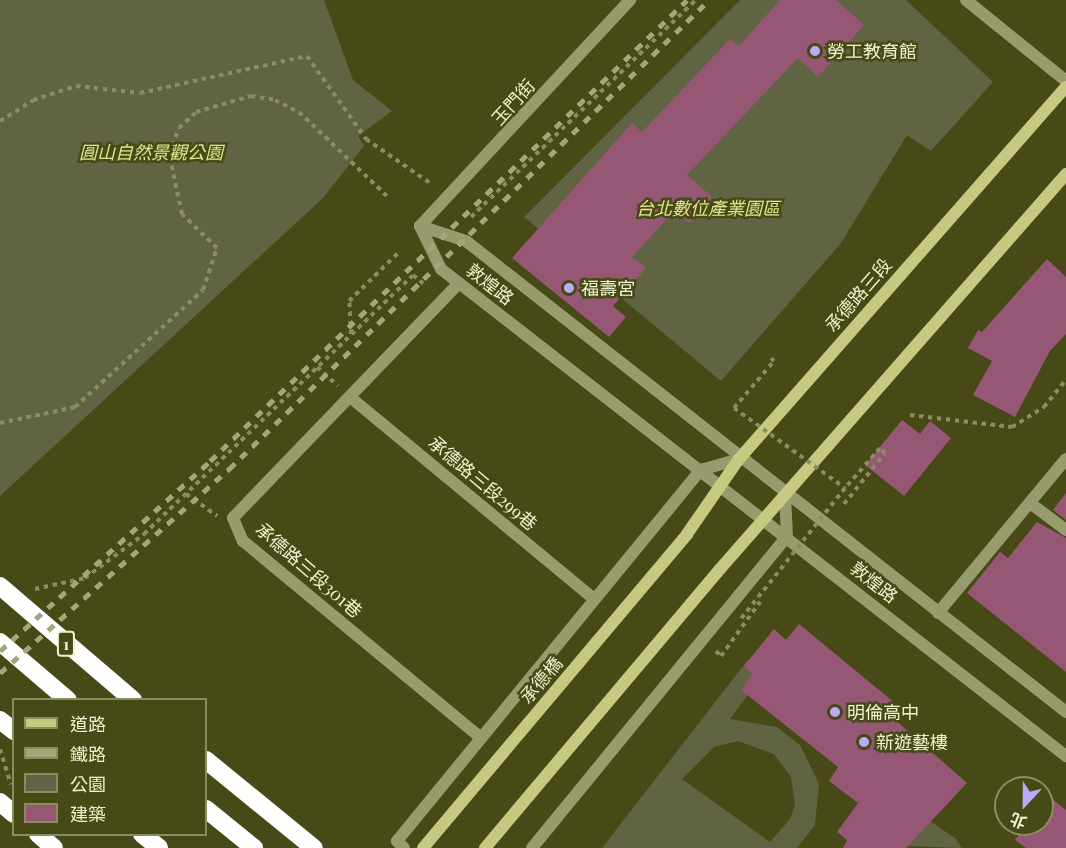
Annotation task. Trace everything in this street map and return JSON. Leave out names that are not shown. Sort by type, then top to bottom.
[{"type":"highway","name":"1","points":[[0,586],[132,698]]},
{"type":"highway","name":"1","points":[[0,642],[67,698]]},
{"type":"highway","points":[[0,720],[12,729]]},
{"type":"highway","points":[[207,761],[314,848]]},
{"type":"highway","points":[[0,802],[12,812]]},
{"type":"highway","points":[[207,810],[254,848]]},
{"type":"highway","points":[[40,836],[54,848]]},
{"type":"highway","points":[[144,836],[159,848]]},
{"type":"main road","name":"承德路三段","points":[[687,534],[724,487],[739,459],[1066,87]]},
{"type":"main road","points":[[485,848],[720,569],[1066,174]]},
{"type":"main road","name":"承德橋","points":[[423,848],[687,534]]},
{"type":"street","name":"玉門街","points":[[420,226],[630,0]]},
{"type":"street","points":[[966,0],[1066,81]]},
{"type":"street","name":"敦煌路","points":[[420,226],[441,269],[724,487],[1066,756]]},
{"type":"street","name":"敦煌路","points":[[420,226],[466,241],[739,459],[1066,712]]},
{"type":"street","name":"承德路三段301巷","points":[[459,283],[233,518],[243,541],[480,737]]},
{"type":"street","name":"承德路三段299巷","points":[[350,397],[593,598]]},
{"type":"street","points":[[404,848],[396,842],[593,598],[701,470],[739,459]]},
{"type":"street","points":[[938,613],[1066,459]]},
{"type":"street","points":[[532,848],[787,537],[785,495]]},
{"type":"street","points":[[1030,503],[1066,530]]},
{"type":"path","points":[[471,217],[696,0]]},
{"type":"path","points":[[0,121],[33,100],[76,86],[140,93],[307,56],[366,139],[436,188]]},
{"type":"path","points":[[0,423],[75,407],[203,290],[217,248],[182,214],[169,154],[179,128],[196,112],[251,96],[275,100],[299,112],[390,199]]},
{"type":"path","points":[[351,333],[349,300],[399,252]]},
{"type":"path","points":[[23,586],[34,589],[85,578],[144,534],[413,275],[425,285]]},
{"type":"path","points":[[772,360],[734,408],[845,488]]},
{"type":"path","points":[[317,368],[350,397]]},
{"type":"path","points":[[910,415],[1012,427],[1044,406],[1066,380]]},
{"type":"path","points":[[740,620],[845,488],[880,448],[885,453],[844,504]]},
{"type":"path","points":[[186,494],[215,516]]},
{"type":"path","points":[[715,651],[722,656],[760,602]]},
{"type":"path","points":[[0,748],[12,787]]},
{"type":"green space","name":"圓山自然景觀公園","points":[[0,0],[324,0],[353,80],[392,111],[358,136],[364,146],[323,198],[0,496]]},
{"type":"green space","name":"台北數位產業園區","points":[[740,0],[906,0],[993,82],[931,151],[907,135],[841,243],[721,381],[524,217]]},
{"type":"green space","points":[[747,661],[764,673],[730,719],[777,727],[800,745],[819,784],[815,825],[797,848],[602,848]],"holes":[[[738,741],[774,754],[791,777],[795,805],[790,819],[770,842],[682,779],[714,747]]]},
{"type":"green space","points":[[923,816],[956,839],[962,848],[904,846]]},
{"type":"building","points":[[780,0],[836,0],[864,25],[818,77],[798,58],[687,175],[712,197],[689,223],[675,210],[632,257],[646,268],[613,306],[626,317],[609,337],[512,258],[632,123],[642,132],[730,39],[739,46]]},
{"type":"building","points":[[1047,259],[1066,277],[1066,334],[1050,351],[1015,417],[973,395],[992,361],[968,348],[978,330],[982,332]]},
{"type":"building","points":[[902,420],[920,434],[930,421],[951,438],[904,496],[865,465]]},
{"type":"building","points":[[1066,493],[1066,520],[1053,510]]},
{"type":"building","points":[[1037,522],[1066,538],[1066,672],[967,593],[1000,552],[1008,558]]},
{"type":"building","name":"新遊藝樓","points":[[799,624],[901,708],[893,718],[967,783],[906,848],[843,848],[847,840],[837,832],[858,803],[829,781],[838,767],[741,690],[752,674],[744,666],[774,629],[786,640]]},
{"type":"building","points":[[1054,800],[1066,810],[1066,848],[1026,848],[1015,840],[1018,836],[1054,836]]},
{"type":"railway","points":[[0,651],[210,461],[687,0]]},
{"type":"railway","points":[[0,673],[229,469],[709,0]]},
{"type":"place","name":"勞工教育館","points":[[815,51]]},
{"type":"place","name":"福壽宮","points":[[569,288]]},
{"type":"place","name":"明倫高中","points":[[835,712]]},
{"type":"place","name":"新遊藝樓","points":[[864,742]]}]
